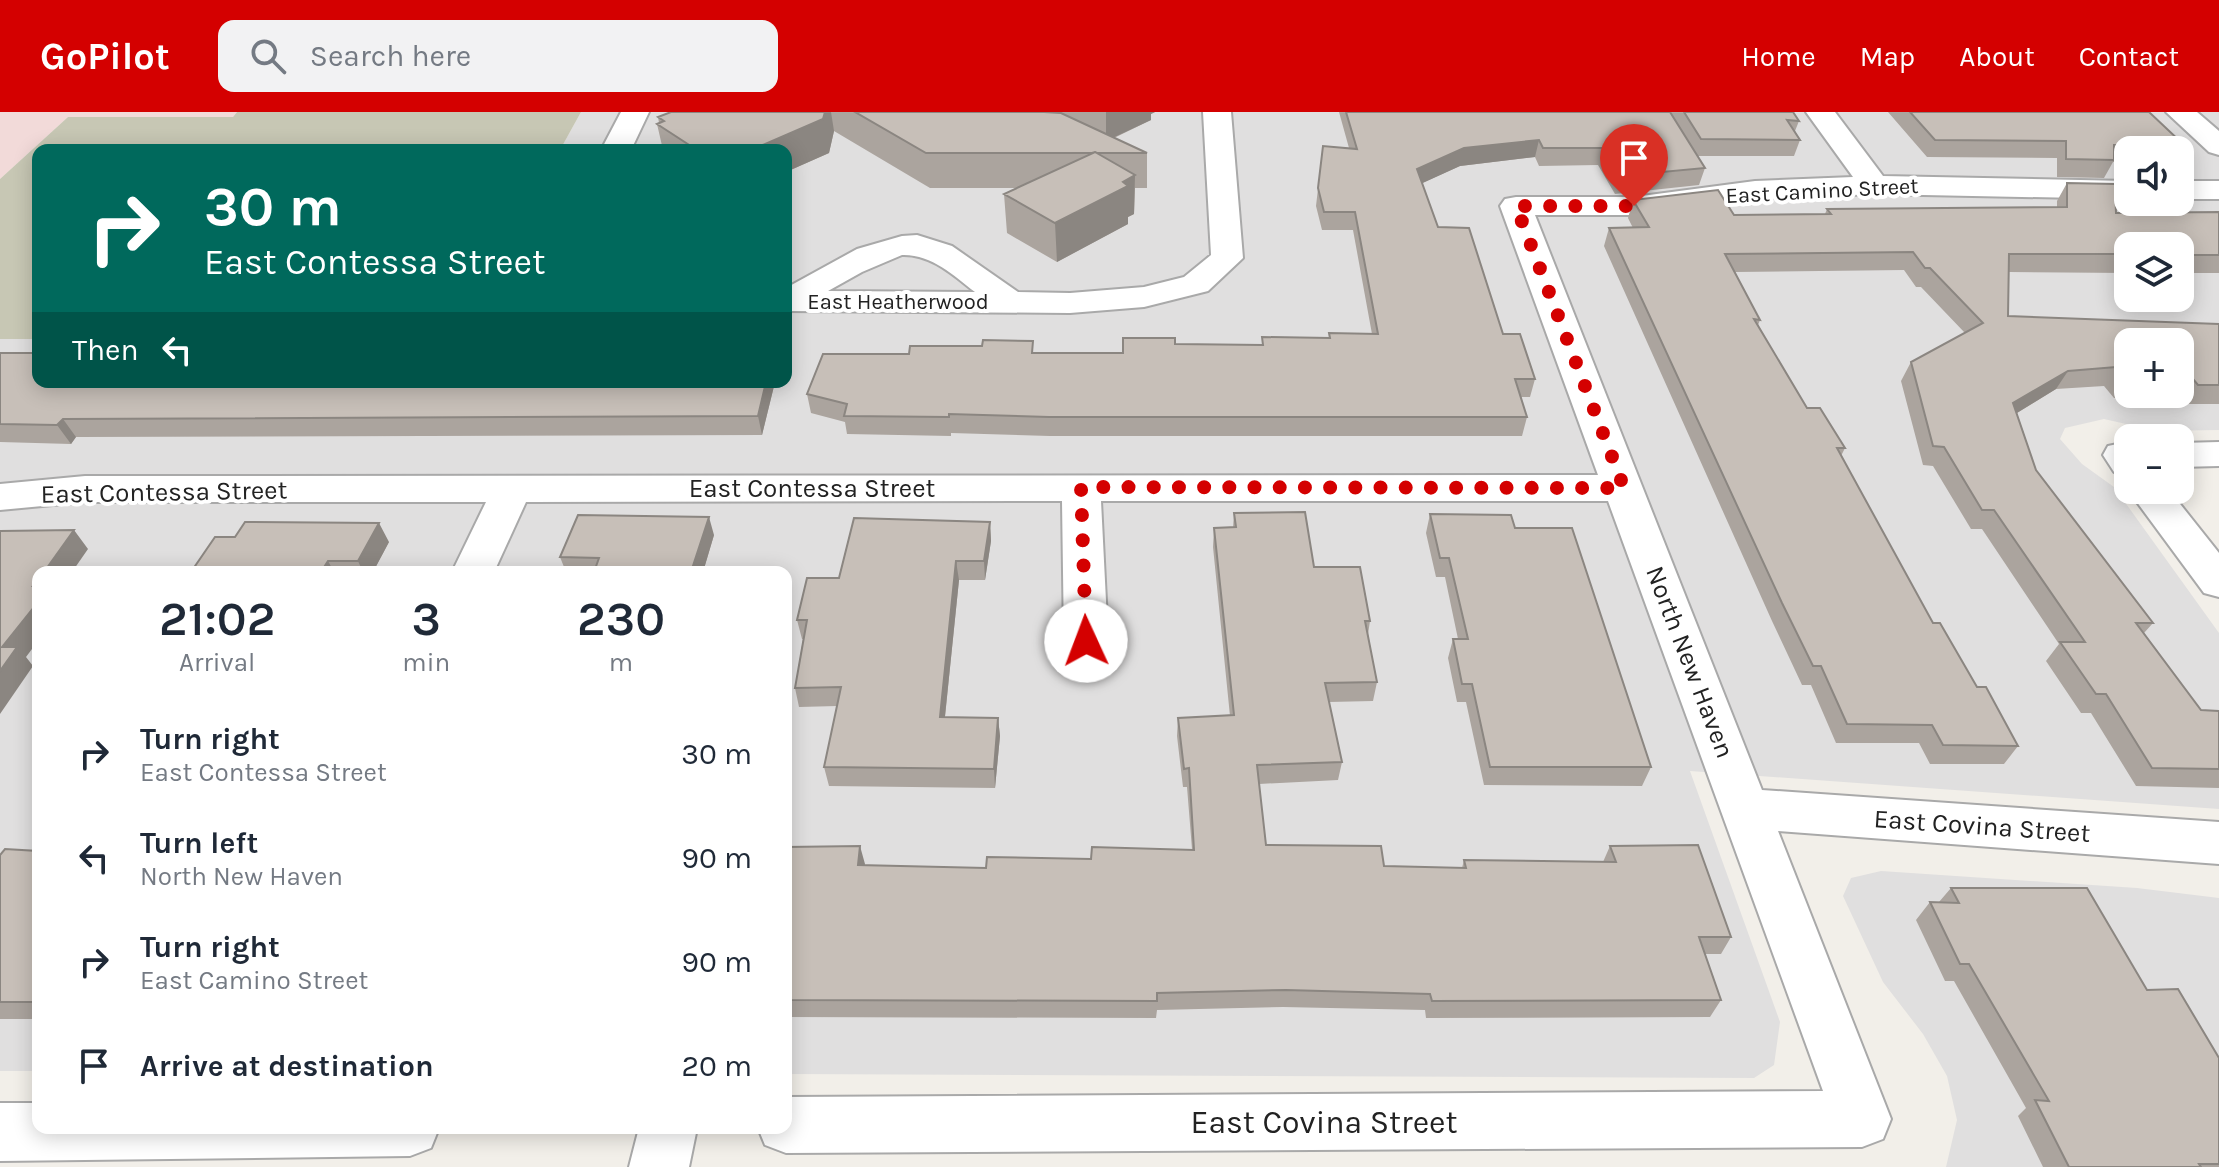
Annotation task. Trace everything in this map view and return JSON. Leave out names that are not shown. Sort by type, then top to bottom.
[{"type":"street","points":[[619,144],[635,112]]},
{"type":"street","name":"East Heatherwood","points":[[792,301],[1070,303],[1144,297],[1196,284],[1227,258],[1217,112]]},
{"type":"street","points":[[1820,112],[1874,185]]},
{"type":"street","points":[[2180,112],[2219,146]]},
{"type":"street","name":"East Camino Street","points":[[1516,206],[1634,206],[1755,190],[1874,185],[2114,190]]},
{"type":"street","points":[[2194,190],[2219,190]]},
{"type":"street","name":"North New Haven","points":[[1516,206],[1862,1119]]},
{"type":"street","name":"East Heatherwood","points":[[792,298],[874,252],[916,245],[943,254],[1011,303]]},
{"type":"street","points":[[2194,455],[2219,454]]},
{"type":"street","points":[[1081,487],[1086,641]]},
{"type":"street","name":"East Contessa Street","points":[[0,497],[85,489],[1624,488]]},
{"type":"street","points":[[476,566],[512,490]]},
{"type":"street","points":[[2159,504],[2219,582]]},
{"type":"street","name":"East Covina Street","points":[[1745,809],[2219,843]]},
{"type":"street","name":"East Covina Street","points":[[792,1125],[1862,1119]]},
{"type":"street","points":[[0,1132],[32,1132]]},
{"type":"street","points":[[659,1167],[667,1134]]},
{"type":"shaded area","points":[[0,112],[237,112],[233,117],[68,117],[38,144],[32,144],[32,150],[0,179]]},
{"type":"shaded area","points":[[237,112],[581,112],[563,144],[38,144],[68,117],[233,117]]},
{"type":"shaded area","points":[[581,112],[2219,112],[2219,430],[2194,430],[2194,424],[2126,424],[2104,419],[2065,428],[2060,439],[2082,464],[2114,487],[2114,504],[2126,504],[2219,633],[2219,809],[1690,771],[1780,1022],[1774,1065],[1754,1078],[792,1074],[792,566],[32,566],[32,1071],[0,1071],[0,339],[32,339],[32,388],[792,388],[792,144],[563,144]]},
{"type":"shaded area","points":[[32,150],[32,339],[0,339],[0,179]]},
{"type":"shaded area","points":[[1881,871],[2137,888],[2219,898],[2219,1167],[1946,1167],[1957,1120],[1947,1076],[1923,1034],[1883,982],[1843,896],[1851,878]]},
{"type":"building","points":[[671,112],[825,112],[823,119],[765,144],[688,144],[657,124],[664,121],[658,117]]},
{"type":"building","points":[[855,112],[1061,113],[1147,153],[926,153]]},
{"type":"building","points":[[1346,112],[1670,112],[1705,168],[1620,176],[1602,148],[1543,148],[1539,140],[1464,148],[1417,169],[1438,227],[1469,228],[1503,334],[1520,334],[1535,379],[1515,379],[1527,417],[844,416],[847,404],[807,394],[823,354],[909,354],[910,346],[982,346],[983,340],[1033,341],[1032,353],[1123,353],[1123,338],[1175,338],[1175,344],[1263,345],[1262,337],[1330,338],[1329,333],[1378,334],[1355,212],[1324,212],[1318,188],[1323,146],[1357,149]]},
{"type":"building","points":[[1684,112],[1793,112],[1799,121],[1787,120],[1800,140],[1701,139]]},
{"type":"building","points":[[1910,112],[2149,112],[2174,136],[2114,136],[2114,160],[2066,159],[2066,141],[1935,140]]},
{"type":"building","points":[[1095,152],[1135,175],[1123,182],[1128,186],[1055,223],[1004,194]]},
{"type":"building","points":[[2067,183],[2114,184],[2114,216],[2194,216],[2194,212],[2219,212],[2219,255],[2194,255],[2194,232],[2114,232],[2114,254],[2009,254],[2008,316],[2219,324],[2219,385],[2198,385],[2194,380],[2194,328],[2114,328],[2114,367],[2068,371],[2013,403],[2036,470],[2153,623],[2136,623],[2201,710],[2219,711],[2219,769],[2152,768],[2106,694],[2096,694],[2060,642],[2085,642],[1994,510],[1982,510],[1944,447],[1933,446],[1911,362],[1983,323],[1930,268],[1925,268],[1913,252],[1725,254],[1760,320],[1754,319],[1807,408],[1820,408],[1845,448],[1837,448],[1933,623],[1940,623],[1977,687],[1986,687],[2018,746],[1943,745],[1932,725],[1847,724],[1821,666],[1813,666],[1782,603],[1609,228],[1649,227],[1633,200],[1718,190],[1734,215],[1831,214],[1827,209],[2067,207]]},
{"type":"building","points":[[0,353],[32,353],[32,388],[765,388],[758,416],[63,419],[57,425],[0,424]]},
{"type":"building","points":[[1305,512],[1314,567],[1360,567],[1370,621],[1365,621],[1377,682],[1325,683],[1342,762],[1257,765],[1266,845],[1381,846],[1384,866],[1466,868],[1464,860],[1616,862],[1610,846],[1698,845],[1731,937],[1699,937],[1721,1000],[1432,1001],[1430,994],[1286,990],[1157,993],[1157,1001],[792,1000],[792,847],[860,846],[858,865],[986,868],[987,857],[1091,859],[1092,847],[1194,850],[1189,768],[1184,769],[1178,718],[1234,715],[1214,528],[1236,527],[1234,513]]},
{"type":"building","points":[[1430,514],[1511,515],[1515,528],[1572,528],[1651,767],[1490,767],[1472,684],[1462,684],[1453,639],[1468,639],[1449,558],[1440,558]]},
{"type":"building","points":[[578,515],[709,517],[693,566],[596,566],[599,558],[560,557]]},
{"type":"building","points":[[854,518],[990,522],[984,561],[956,561],[940,717],[998,718],[994,769],[824,767],[841,687],[795,688],[807,620],[797,620],[807,578],[839,578]]},
{"type":"building","points":[[245,522],[379,523],[358,561],[328,561],[325,566],[195,566],[215,537],[235,537]]},
{"type":"building","points":[[74,530],[48,566],[32,566],[32,610],[2,647],[17,647],[0,671],[0,531]]},
{"type":"building","points":[[5,849],[32,851],[32,1002],[0,1002],[0,855]]},
{"type":"building","points":[[1951,888],[2087,888],[2147,990],[2178,989],[2219,1058],[2219,1164],[2199,1164],[2201,1167],[2069,1167],[2035,1100],[2049,1101],[1969,964],[1960,964],[1930,902],[1959,903]]},
{"type":"route","points":[[1086,641],[1081,487],[1624,488],[1516,206],[1634,206]]}]
